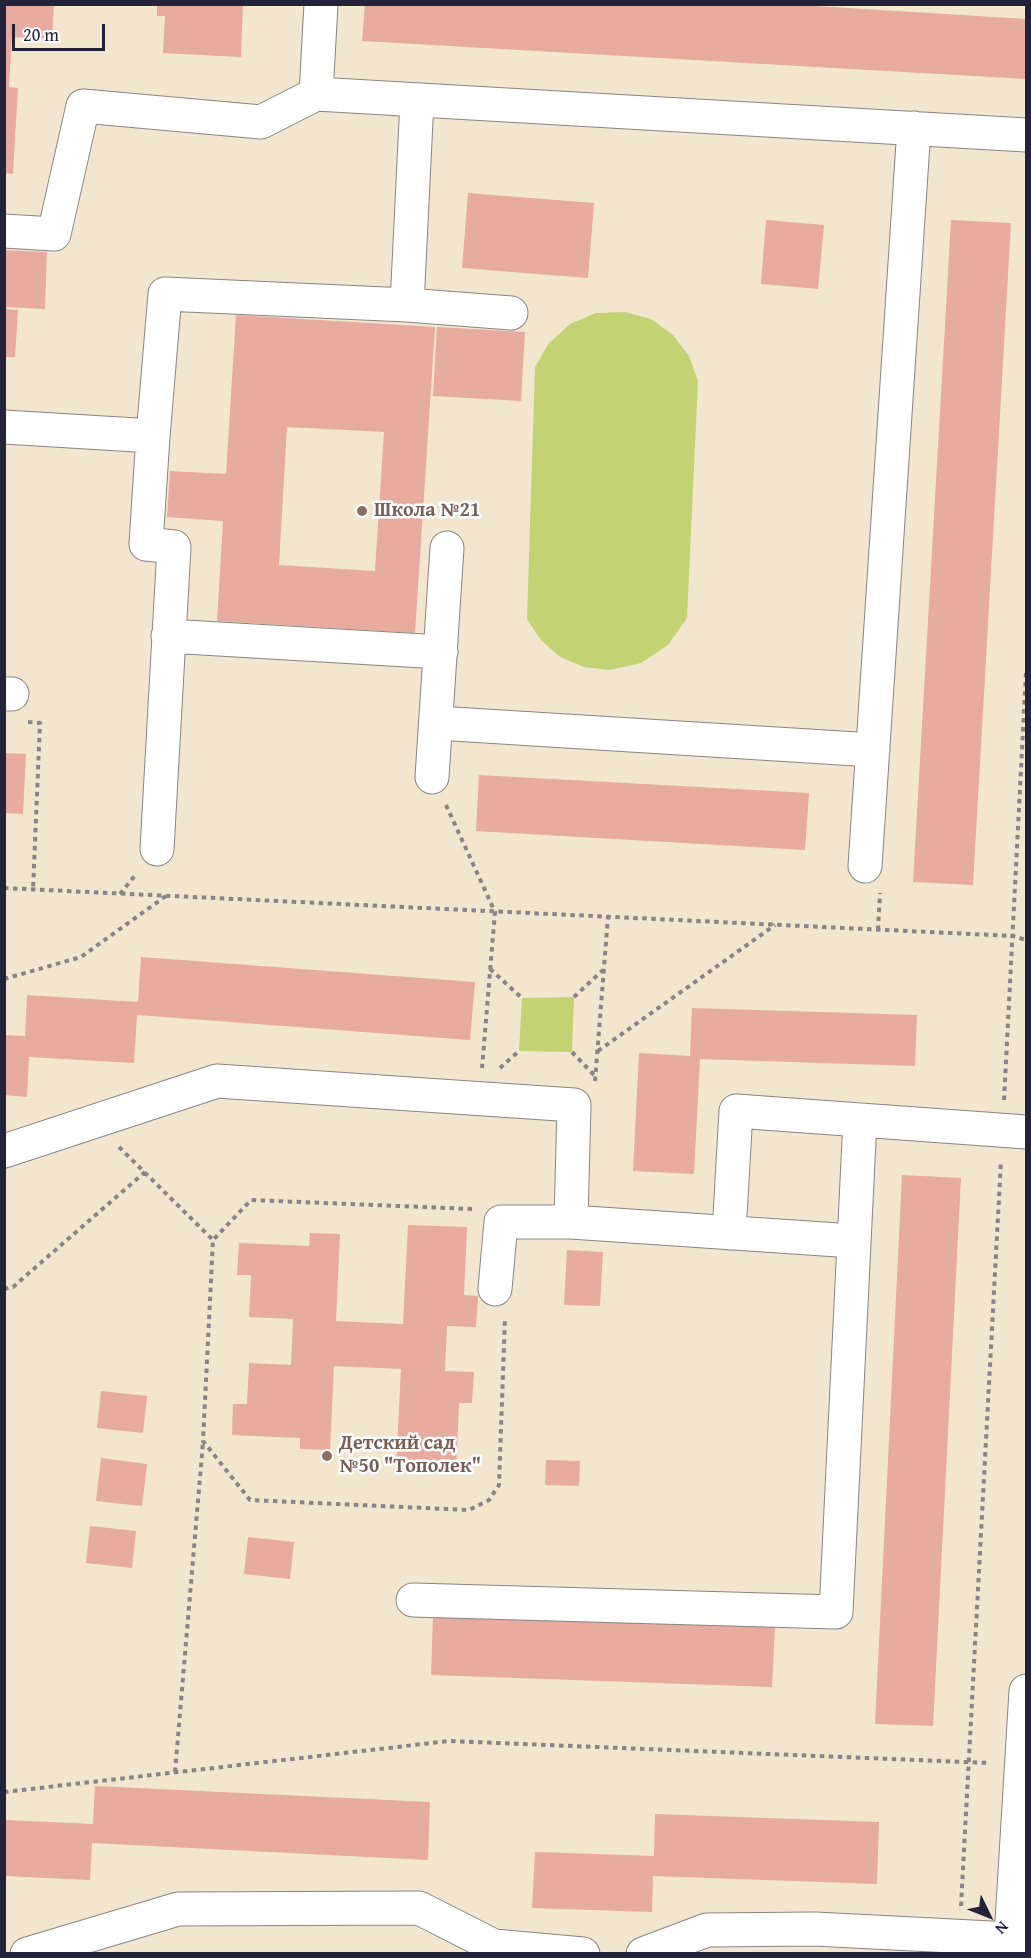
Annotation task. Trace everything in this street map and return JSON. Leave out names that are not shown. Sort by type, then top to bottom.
[{"type":"street","points":[[316,94],[321,4]]},
{"type":"street","points":[[4,231],[54,234],[83,106],[261,122],[316,94],[1026,135]]},
{"type":"street","points":[[407,305],[417,100]]},
{"type":"street","points":[[865,866],[914,128]]},
{"type":"street","points":[[157,849],[174,547],[146,544],[165,294],[511,312]]},
{"type":"street","points":[[4,427],[153,436]]},
{"type":"street","points":[[432,777],[447,548]]},
{"type":"street","points":[[168,636],[441,651]]},
{"type":"street","points":[[437,723],[873,750]]},
{"type":"street","points":[[4,1151],[217,1081],[574,1105],[571,1222]]},
{"type":"street","points":[[729,1233],[736,1111],[1014,1131]]},
{"type":"street","points":[[413,1599],[836,1612],[860,1120]]},
{"type":"street","points":[[495,1289],[501,1222],[571,1222],[853,1241]]},
{"type":"street","points":[[644,1953],[707,1930],[814,1941],[959,1938],[1010,1946],[1026,1691]]},
{"type":"street","points":[[27,1953],[178,1909],[419,1908],[494,1946],[583,1953]]},
{"type":"path","points":[[959,1938],[967,1763],[1014,1131],[1012,936],[1026,672]]},
{"type":"path","points":[[8,694],[10,722],[40,723],[33,890]]},
{"type":"path","points":[[432,777],[495,912],[479,1099]]},
{"type":"path","points":[[4,888],[1012,936],[1026,940]]},
{"type":"path","points":[[4,978],[81,957],[166,896]]},
{"type":"path","points":[[595,1084],[608,917]]},
{"type":"path","points":[[597,1052],[775,925]]},
{"type":"path","points":[[490,969],[522,998]]},
{"type":"path","points":[[574,998],[603,969]]},
{"type":"path","points":[[572,1052],[595,1076]]},
{"type":"path","points":[[93,1122],[213,1240]]},
{"type":"path","points":[[4,1289],[13,1287],[145,1172]]},
{"type":"path","points":[[175,1772],[203,1441],[213,1240],[251,1200],[497,1210],[501,1222]]},
{"type":"path","points":[[203,1441],[250,1500],[470,1510],[489,1500],[499,1485],[505,1306],[495,1289]]},
{"type":"path","points":[[4,1792],[449,1741],[967,1763],[1022,1763]]},
{"type":"green space","points":[[625,312],[651,319],[673,335],[689,356],[698,381],[687,618],[668,645],[641,663],[609,670],[584,667],[560,657],[541,640],[527,619],[535,367],[549,343],[570,324],[596,313]]},
{"type":"green space","points":[[574,997],[572,1052],[519,1051],[522,998]]},
{"type":"building","points":[[4,4],[54,4],[52,39],[12,37],[9,87],[18,88],[13,174],[4,173]]},
{"type":"building","points":[[157,4],[243,4],[241,57],[163,53],[165,16],[157,16]]},
{"type":"building","points":[[365,4],[783,4],[1026,19],[1026,79],[362,41]]},
{"type":"building","points":[[468,193],[594,203],[588,278],[462,268]]},
{"type":"building","points":[[766,220],[824,225],[818,289],[761,284]]},
{"type":"building","points":[[951,220],[1011,223],[973,885],[913,882]]},
{"type":"building","points":[[4,250],[47,252],[45,309],[4,307]]},
{"type":"building","points":[[4,309],[18,310],[15,357],[4,357]]},
{"type":"building","points":[[236,315],[435,327],[415,633],[217,621],[223,521],[167,517],[170,471],[226,474]],"holes":[[[287,427],[384,432],[375,571],[279,565]]]},
{"type":"building","points":[[437,327],[525,332],[521,401],[433,396]]},
{"type":"building","points":[[4,753],[26,754],[23,814],[4,813]]},
{"type":"building","points":[[479,775],[809,793],[805,850],[476,831]]},
{"type":"building","points":[[141,957],[475,982],[470,1040],[137,1015],[134,1063],[29,1057],[27,1097],[4,1095],[4,1035],[25,1036],[27,995],[138,1002]]},
{"type":"building","points":[[692,1008],[917,1015],[915,1066],[700,1059],[694,1174],[633,1171],[639,1053],[690,1056]]},
{"type":"building","points":[[902,1175],[961,1178],[933,1726],[875,1724]]},
{"type":"building","points":[[408,1225],[467,1227],[464,1295],[478,1296],[476,1327],[447,1326],[445,1371],[474,1372],[472,1403],[459,1403],[456,1472],[396,1470],[401,1369],[334,1366],[330,1450],[300,1449],[300,1438],[232,1435],[233,1404],[247,1404],[249,1363],[291,1365],[293,1319],[249,1317],[251,1275],[237,1275],[239,1243],[309,1246],[310,1233],[340,1234],[336,1321],[403,1324]]},
{"type":"building","points":[[567,1250],[603,1252],[600,1306],[564,1305]]},
{"type":"building","points":[[101,1391],[147,1396],[143,1433],[97,1428]]},
{"type":"building","points":[[101,1458],[147,1464],[142,1506],[96,1501]]},
{"type":"building","points":[[546,1460],[580,1461],[579,1486],[545,1485]]},
{"type":"building","points":[[90,1526],[136,1531],[132,1568],[86,1563]]},
{"type":"building","points":[[248,1537],[294,1542],[290,1579],[244,1574]]},
{"type":"building","points":[[433,1615],[775,1627],[772,1687],[431,1675]]},
{"type":"building","points":[[95,1786],[430,1802],[428,1860],[92,1843],[90,1880],[4,1876],[4,1820],[93,1824]]},
{"type":"building","points":[[655,1814],[879,1822],[877,1884],[653,1876],[652,1912],[532,1908],[535,1852],[654,1856]]},
{"type":"place","name":"Школа №21","points":[[362,511]]},
{"type":"place","name":"Детский сад №50 \"Тополек\"","points":[[327,1456]]}]
